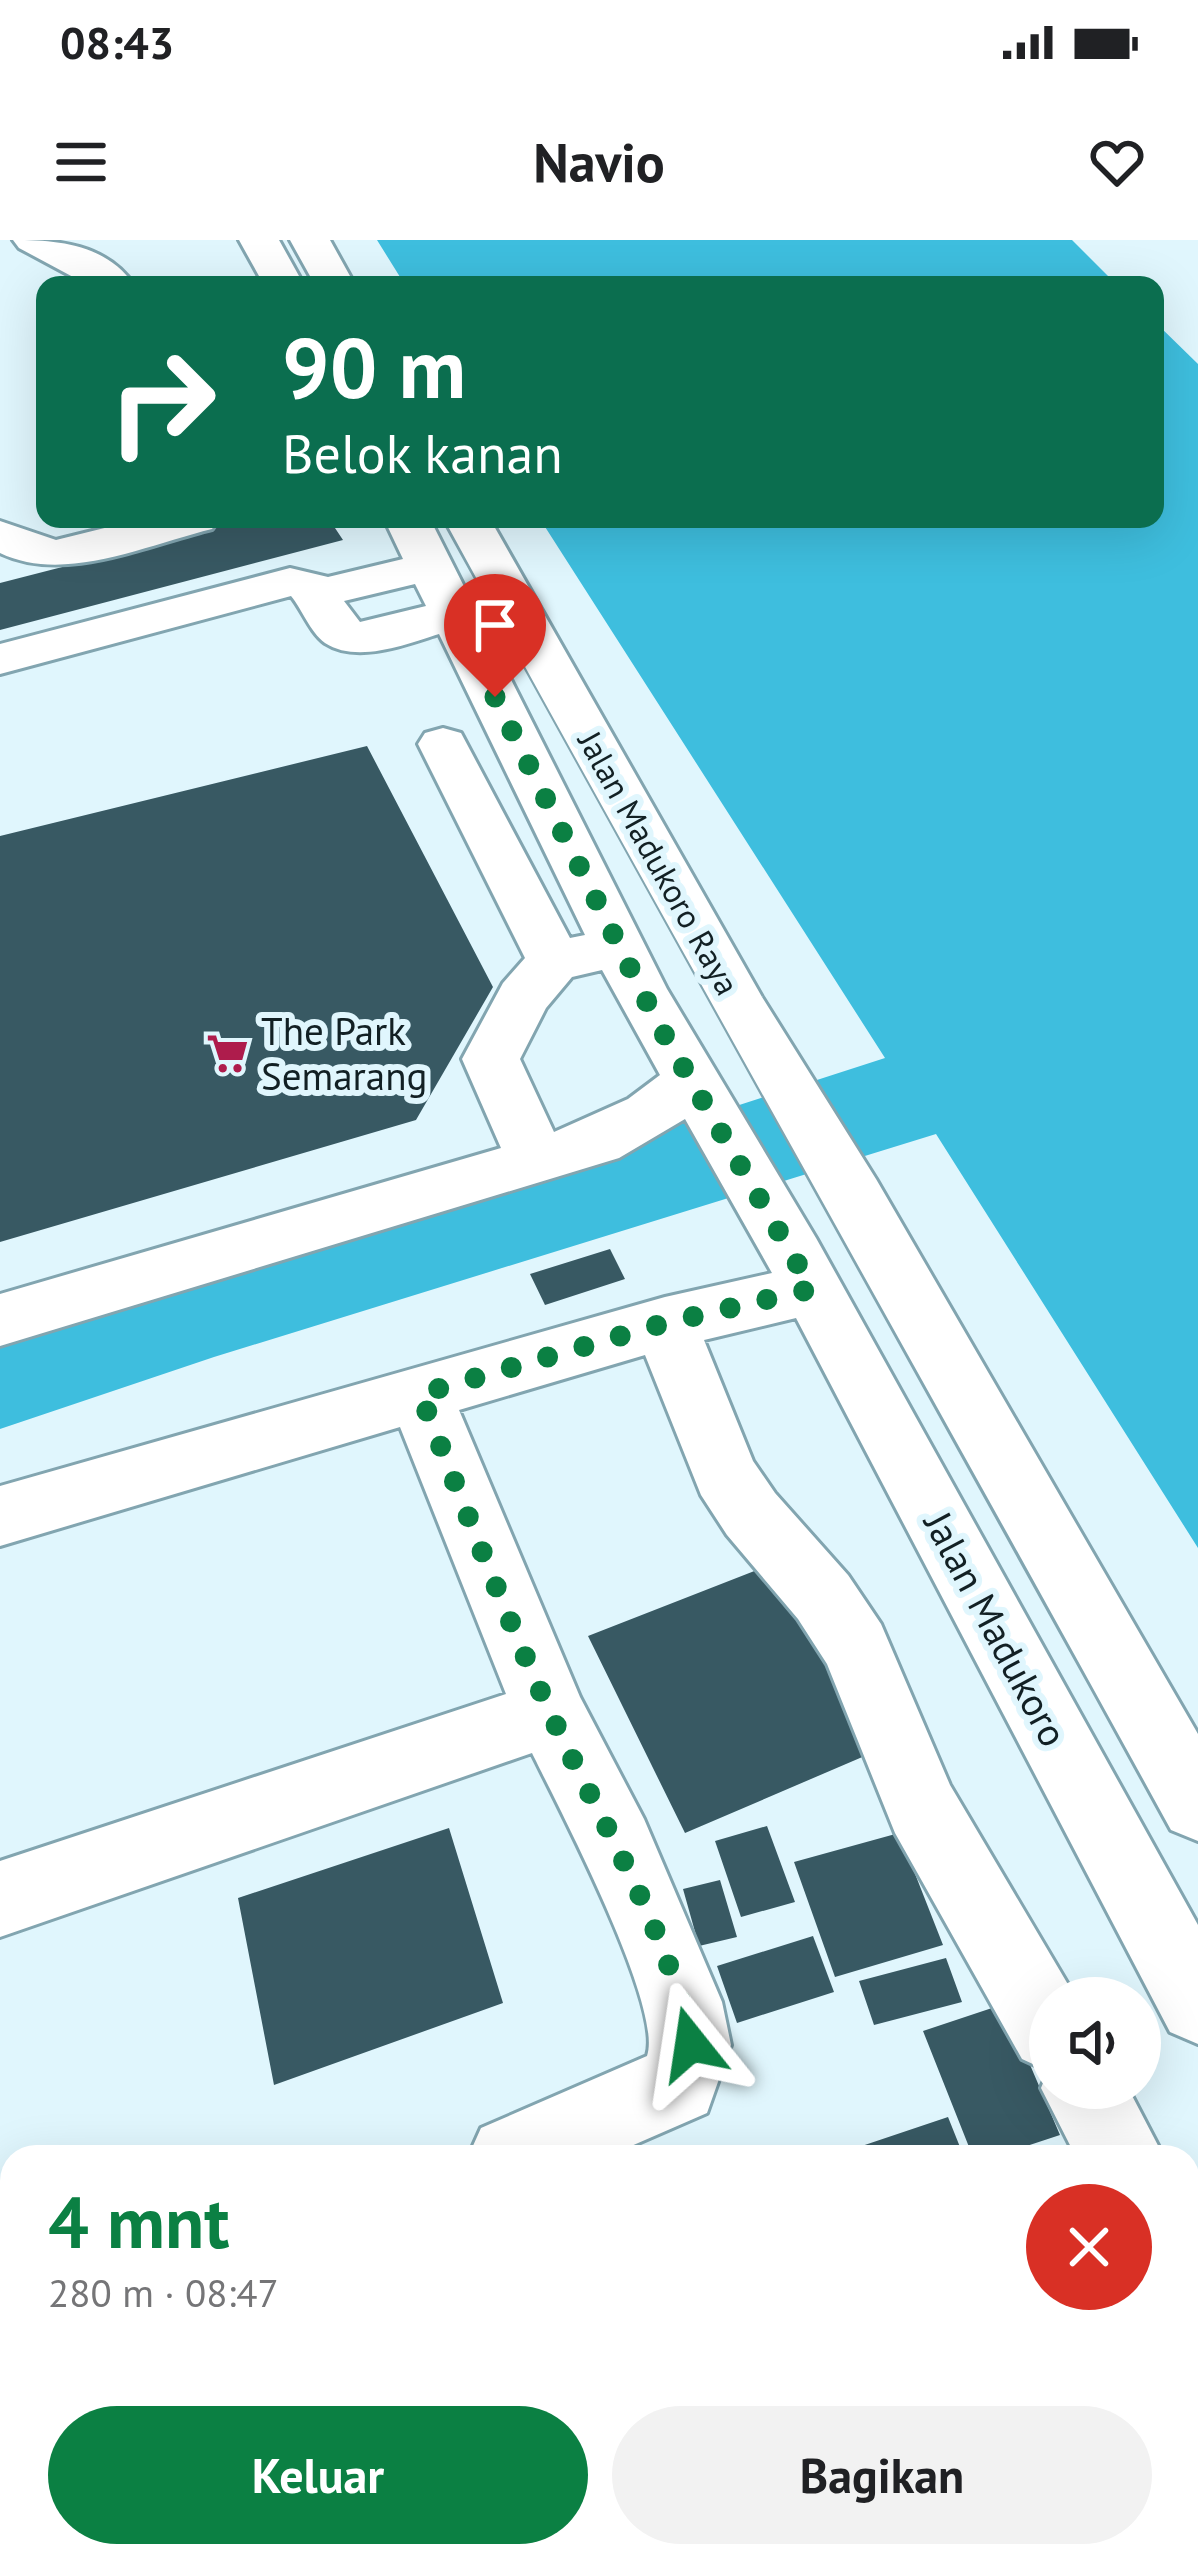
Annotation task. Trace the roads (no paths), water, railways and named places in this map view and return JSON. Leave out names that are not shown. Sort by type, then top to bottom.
[{"type":"street","points":[[33,240],[101,276]]},
{"type":"street","points":[[260,240],[279,276]]},
{"type":"street","points":[[310,240],[330,276]]},
{"type":"street","points":[[0,514],[36,504]]},
{"type":"street","points":[[0,535],[37,553],[56,554],[160,528]]},
{"type":"street","points":[[0,1320],[536,1160],[620,1132],[697,1094],[412,528]]},
{"type":"street","name":"Jalan Madukoro Raya","points":[[471,528],[1198,1805]]},
{"type":"street","points":[[316,594],[431,566]]},
{"type":"street","points":[[0,659],[290,582],[308,584],[339,630],[353,637],[370,637],[454,613]]},
{"type":"street","points":[[443,744],[554,961]]},
{"type":"street","points":[[536,1160],[491,1059],[523,997],[554,961],[619,947]]},
{"type":"street","name":"Jalan Madukoro","points":[[697,1094],[794,1257],[1198,2004]]},
{"type":"street","points":[[0,1516],[665,1323],[794,1257]]},
{"type":"street","points":[[665,1323],[725,1475],[751,1514],[823,1597],[856,1647],[922,1808],[1029,1994]]},
{"type":"street","points":[[420,1394],[550,1712],[625,1865],[682,2002],[691,2044],[678,2084],[538,2145]]},
{"type":"street","points":[[0,1898],[550,1712]]},
{"type":"street","points":[[1094,2109],[1115,2145]]},
{"type":"water","points":[[377,240],[1072,240],[1108,276],[399,276]]},
{"type":"water","points":[[1164,331],[1198,364],[1198,1548],[936,1134],[214,1357],[0,1429],[0,1344],[885,1058],[546,528],[1164,528]]},
{"type":"place","name":"The Park Semarang","points":[[227,1053]]}]
